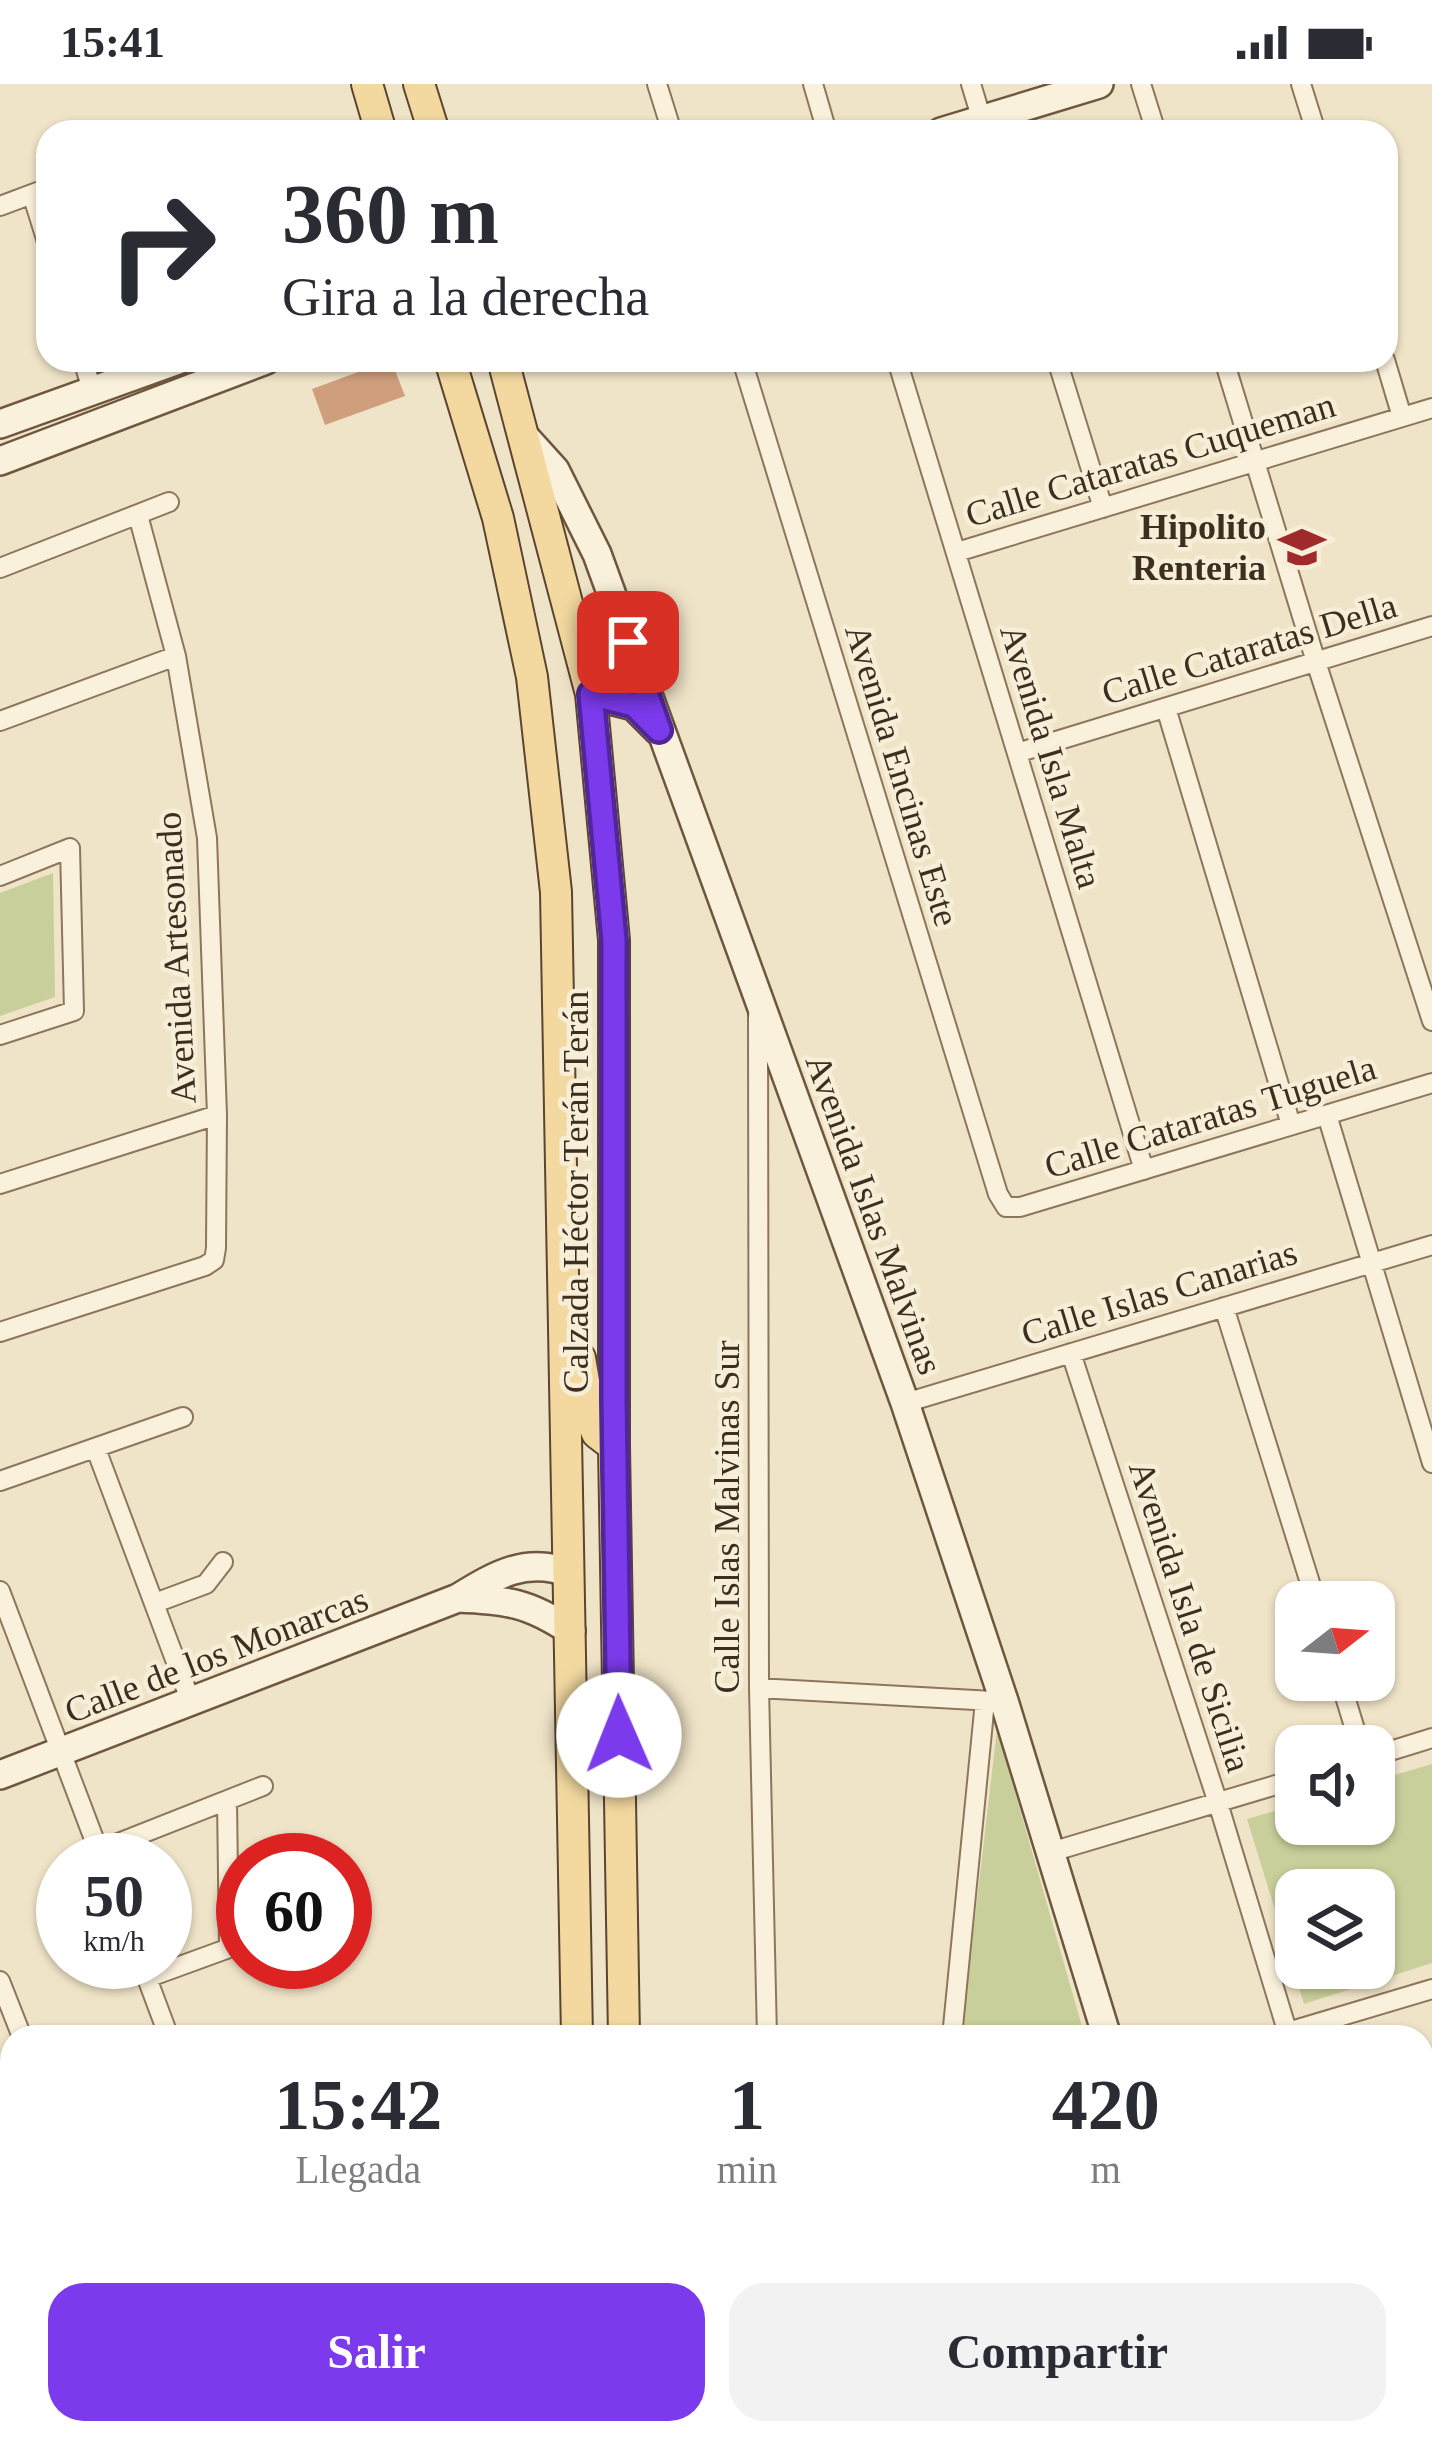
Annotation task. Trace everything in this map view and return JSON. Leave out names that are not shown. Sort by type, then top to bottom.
[{"type":"main road","points":[[367,84],[378,120]]},
{"type":"main road","points":[[419,84],[430,120]]},
{"type":"main road","name":"Calzada Héctor Terán Terán","points":[[454,372],[498,518],[532,677],[556,892],[578,2025]]},
{"type":"main road","name":"Calzada Héctor Terán Terán","points":[[508,372],[591,694],[614,940],[614,1446],[624,2025]]},
{"type":"main road","points":[[591,694],[634,705],[659,730]]},
{"type":"main road","points":[[563,1282],[590,1416],[597,1432],[614,1446]]},
{"type":"main road","points":[[569,1573],[580,1580],[595,1605],[603,1691],[619,1735]]},
{"type":"street","points":[[657,84],[668,120]]},
{"type":"street","points":[[813,84],[824,120]]},
{"type":"street","points":[[971,84],[982,120]]},
{"type":"street","points":[[1000,120],[1099,84]]},
{"type":"street","points":[[1142,84],[1152,120]]},
{"type":"street","points":[[1301,84],[1312,120]]},
{"type":"street","points":[[0,206],[36,192]]},
{"type":"street","points":[[87,372],[92,390]]},
{"type":"street","points":[[0,424],[144,372]]},
{"type":"street","points":[[0,461],[234,372]]},
{"type":"street","name":"Avenida Encinas Este","points":[[746,372],[998,1194],[1006,1207]]},
{"type":"street","name":"Avenida Isla Malta","points":[[901,372],[1144,1170]]},
{"type":"street","points":[[1061,372],[1103,508]]},
{"type":"street","points":[[1228,372],[1432,1021]]},
{"type":"street","points":[[1389,372],[1402,417]]},
{"type":"street","name":"Calle Cataratas Cuqueman","points":[[957,552],[1432,408]]},
{"type":"street","name":"Avenida Islas Malvinas","points":[[526,438],[555,470],[597,554],[905,1403],[994,1701],[1051,1852],[1102,2025]]},
{"type":"street","points":[[0,568],[169,502]]},
{"type":"street","name":"Avenida Artesonado","points":[[0,1332],[214,1260],[217,1115],[207,838],[176,656],[138,515]]},
{"type":"street","name":"Calle Cataratas Della","points":[[1017,753],[1432,626]]},
{"type":"street","points":[[0,721],[176,656]]},
{"type":"street","points":[[1166,709],[1291,1125]]},
{"type":"street","points":[[0,876],[70,848],[74,1011],[0,1035]]},
{"type":"street","name":"Calle Islas Malvinas Sur","points":[[758,998],[759,1688],[767,2025]]},
{"type":"street","name":"Calle Cataratas Tuguela","points":[[1006,1207],[1020,1207],[1432,1083]]},
{"type":"street","points":[[0,1184],[217,1115]]},
{"type":"street","points":[[1327,1115],[1432,1462]]},
{"type":"street","name":"Calle Islas Canarias","points":[[905,1403],[1432,1245]]},
{"type":"street","points":[[1224,1307],[1309,1581]]},
{"type":"street","name":"Avenida Isla de Sicilia","points":[[1071,1353],[1218,1803],[1279,2025]]},
{"type":"street","points":[[0,1481],[182,1417]]},
{"type":"street","points":[[97,1449],[191,1702]]},
{"type":"street","points":[[154,1603],[206,1584],[223,1562]]},
{"type":"street","name":"Calle de los Monarcas","points":[[0,1775],[458,1598],[513,1568],[552,1566],[569,1573]]},
{"type":"street","points":[[0,1591],[92,1833]]},
{"type":"street","name":"Calle de los Monarcas","points":[[458,1598],[523,1605],[571,1631]]},
{"type":"street","points":[[759,1688],[994,1701],[954,2025]]},
{"type":"street","points":[[1395,1749],[1432,1738]]},
{"type":"street","points":[[153,1833],[263,1786]]},
{"type":"street","points":[[1051,1852],[1275,1786]]},
{"type":"street","points":[[227,1801],[229,1833]]},
{"type":"street","points":[[0,1981],[17,2025]]},
{"type":"street","points":[[151,1989],[165,2025]]},
{"type":"street","points":[[1315,2025],[1432,1989]]},
{"type":"green space","points":[[53,873],[55,997],[0,1016],[0,893]]},
{"type":"green space","points":[[997,1729],[1082,2025],[962,2025]]},
{"type":"green space","points":[[1432,1764],[1432,1963],[1395,1975],[1395,1869],[1275,1869],[1275,1910],[1247,1819],[1275,1811],[1275,1845],[1395,1845],[1395,1775]]},
{"type":"green space","points":[[1299,1989],[1351,1989],[1304,2004]]},
{"type":"building","points":[[358,372],[396,372],[405,396],[325,425],[312,389]]},
{"type":"place","name":"Hipolito Renteria","points":[[1302,547]]},
{"type":"route","points":[[619,1735],[614,940],[591,694],[634,705],[659,730],[628,642]]}]
